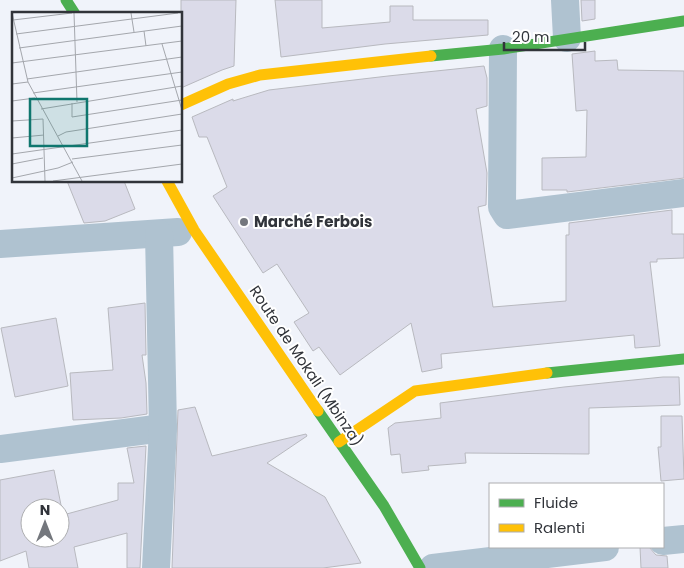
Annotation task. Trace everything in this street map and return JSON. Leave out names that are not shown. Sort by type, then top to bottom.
[{"type":"street","points":[[66,0],[74,12]]},
{"type":"street","points":[[565,0],[568,38]]},
{"type":"street","points":[[182,105],[228,84],[260,75],[386,60],[503,49],[684,21]]},
{"type":"street","points":[[503,49],[502,207],[507,215],[684,193]]},
{"type":"street","name":"Route de Mokali (Mbinza)","points":[[168,182],[194,230],[384,506],[420,568]]},
{"type":"street","points":[[0,244],[194,230]]},
{"type":"street","points":[[156,568],[163,428],[159,234]]},
{"type":"street","points":[[339,442],[415,391],[424,388],[562,371],[684,359]]},
{"type":"street","points":[[0,449],[163,428]]},
{"type":"street","points":[[664,541],[684,539]]},
{"type":"street","points":[[433,568],[597,548]]},
{"type":"building","points":[[181,0],[236,0],[234,66],[182,88]]},
{"type":"building","points":[[275,0],[322,0],[322,28],[390,22],[390,6],[413,6],[413,20],[488,20],[488,35],[385,44],[281,57]]},
{"type":"building","points":[[581,0],[595,0],[595,19],[582,21]]},
{"type":"building","points":[[595,51],[595,61],[617,60],[618,70],[684,71],[684,178],[567,192],[567,190],[542,190],[542,158],[586,157],[587,110],[576,111],[572,54]]},
{"type":"building","points":[[484,66],[487,78],[487,106],[476,109],[487,173],[486,205],[478,207],[493,307],[566,301],[566,235],[569,235],[569,223],[672,210],[672,234],[684,234],[684,258],[657,259],[657,262],[650,262],[660,346],[635,348],[634,335],[441,354],[442,368],[422,372],[411,323],[340,375],[319,347],[313,351],[294,322],[309,313],[277,264],[263,273],[213,196],[227,187],[207,137],[199,137],[192,117],[233,99],[233,101],[269,90]]},
{"type":"building","points":[[67,182],[124,182],[135,209],[105,221],[84,223]]},
{"type":"building","points":[[145,303],[146,355],[142,355],[146,383],[147,414],[121,418],[73,420],[70,373],[113,370],[108,308]]},
{"type":"building","points":[[56,318],[68,386],[15,397],[1,328]]},
{"type":"building","points":[[679,377],[680,405],[589,408],[589,454],[465,453],[466,463],[428,466],[429,470],[402,473],[400,454],[391,455],[388,428],[395,423],[441,418],[440,403],[564,387]]},
{"type":"building","points":[[195,407],[212,456],[306,434],[307,436],[267,463],[325,497],[361,563],[323,568],[172,568],[178,410]]},
{"type":"building","points":[[661,416],[682,416],[684,479],[661,481],[658,447],[661,447]]},
{"type":"building","points":[[146,446],[140,568],[127,568],[127,533],[74,547],[78,568],[29,568],[26,551],[0,561],[0,480],[54,470],[60,498],[20,498],[20,548],[70,548],[70,513],[118,500],[118,483],[134,483],[127,448]]},
{"type":"building","points":[[640,548],[650,548],[656,555],[667,556],[668,568],[641,568]]},
{"type":"traffic: fast","points":[[66,0],[74,12]]},
{"type":"traffic: fast","points":[[431,56],[503,49],[684,21]]},
{"type":"traffic: fast","points":[[547,373],[684,359]]},
{"type":"traffic: fast","points":[[318,411],[384,506],[420,568]]},
{"type":"traffic: slow","points":[[182,105],[228,84],[260,75],[431,56]]},
{"type":"traffic: slow","points":[[168,182],[194,230],[318,411]]},
{"type":"traffic: slow","points":[[339,442],[415,391],[547,373]]},
{"type":"place","name":"Marché Ferbois","points":[[244,222]]}]
